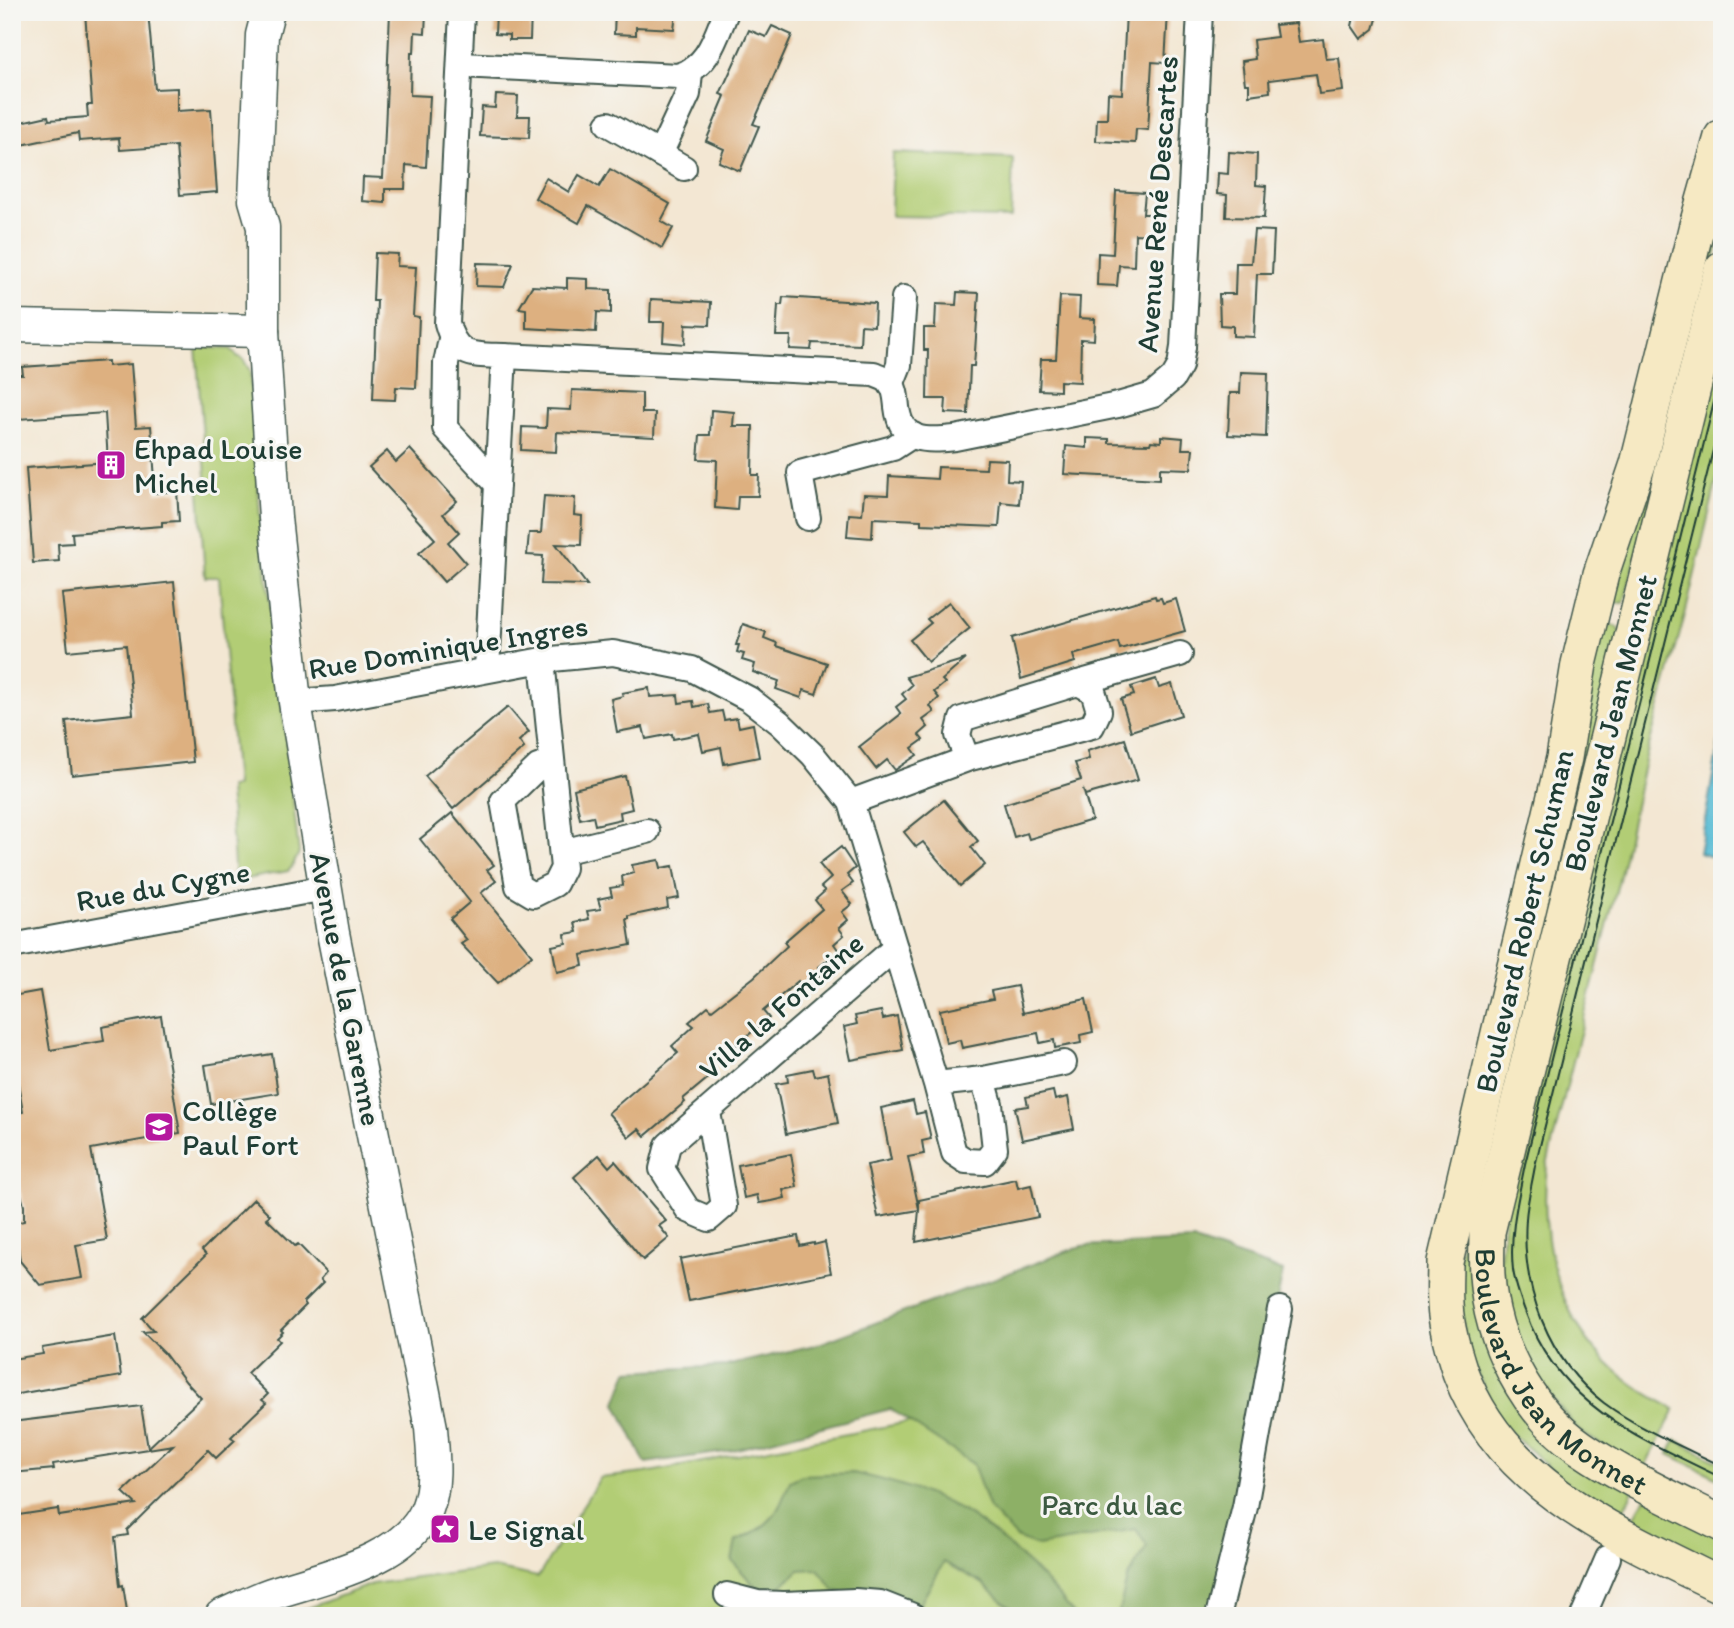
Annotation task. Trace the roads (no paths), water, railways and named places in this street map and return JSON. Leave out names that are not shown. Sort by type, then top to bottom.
[{"type":"main road","name":"Boulevard Robert Schuman","points":[[1722,137],[1696,229],[1638,464],[1597,587],[1579,664],[1564,758],[1445,1262],[1445,1306],[1452,1349],[1467,1389],[1483,1419],[1502,1444],[1533,1477],[1566,1502],[1619,1535],[1722,1586]]},
{"type":"main road","name":"Boulevard Jean Monnet","points":[[1722,269],[1487,1232],[1487,1275],[1494,1318],[1513,1369],[1556,1427],[1580,1447],[1644,1485],[1722,1524]]},
{"type":"street","name":"Avenue de la Garenne","points":[[221,1616],[267,1596],[365,1563],[396,1546],[427,1510],[433,1483],[431,1428],[325,888],[295,702],[275,519],[263,331],[263,227],[256,200],[262,35],[271,12]]},
{"type":"street","points":[[462,12],[447,323],[451,339],[459,349],[470,355],[874,374],[888,380],[896,392],[899,421],[907,432],[913,435]]},
{"type":"street","points":[[461,65],[666,76],[690,72],[708,55],[726,12]]},
{"type":"street","name":"Avenue René Descartes","points":[[913,435],[933,441],[955,438],[1118,405],[1153,395],[1173,378],[1180,366],[1184,347],[1200,12]]},
{"type":"street","points":[[660,154],[688,94],[690,72]]},
{"type":"street","points":[[608,124],[684,168]]},
{"type":"street","points":[[891,385],[899,365],[904,298]]},
{"type":"street","points":[[12,326],[263,331]]},
{"type":"street","points":[[451,339],[446,363],[445,428],[497,484]]},
{"type":"street","points":[[487,669],[504,356]]},
{"type":"street","points":[[808,518],[800,473],[893,448],[913,435]]},
{"type":"street","name":"Rue Dominique Ingres","points":[[295,702],[335,698],[542,660],[612,653],[692,669],[749,699],[780,723],[813,755],[851,802],[936,1084],[954,1153],[966,1161],[985,1162],[995,1149],[990,1104],[982,1079]]},
{"type":"street","points":[[967,759],[958,735],[962,719],[1180,654]]},
{"type":"street","points":[[542,660],[563,868],[555,884],[533,895],[518,886],[503,801],[538,767],[552,762]]},
{"type":"street","points":[[851,802],[967,759],[1092,726],[1099,711],[1093,691],[1078,683]]},
{"type":"street","points":[[562,852],[647,831]]},
{"type":"street","name":"Rue du Cygne","points":[[12,946],[325,888]]},
{"type":"street","name":"Villa la Fontaine","points":[[708,1112],[895,948]]},
{"type":"street","points":[[936,1084],[982,1079],[1064,1063]]},
{"type":"street","points":[[1218,1616],[1245,1507],[1280,1309]]},
{"type":"street","points":[[1583,1616],[1608,1558]]},
{"type":"street","points":[[727,1595],[758,1603],[880,1603],[913,1616]]},
{"type":"water","points":[[1722,726],[1722,860],[1699,853]]},
{"type":"tram line","points":[[1722,370],[1525,1164],[1512,1244],[1513,1270],[1523,1306],[1547,1355],[1565,1380],[1611,1419],[1664,1450],[1722,1478]]},
{"type":"tram line","points":[[1722,414],[1535,1166],[1527,1213],[1526,1245],[1528,1271],[1542,1321],[1567,1366],[1584,1386],[1632,1421],[1722,1466]]},
{"type":"place","name":"Ehpad Louise Michel","points":[[111,465]]},
{"type":"place","name":"Collège Paul Fort","points":[[159,1127]]},
{"type":"place","name":"Le Signal","points":[[445,1529]]},
{"type":"park label","name":"Parc du lac","points":[[1112,1504]]}]
